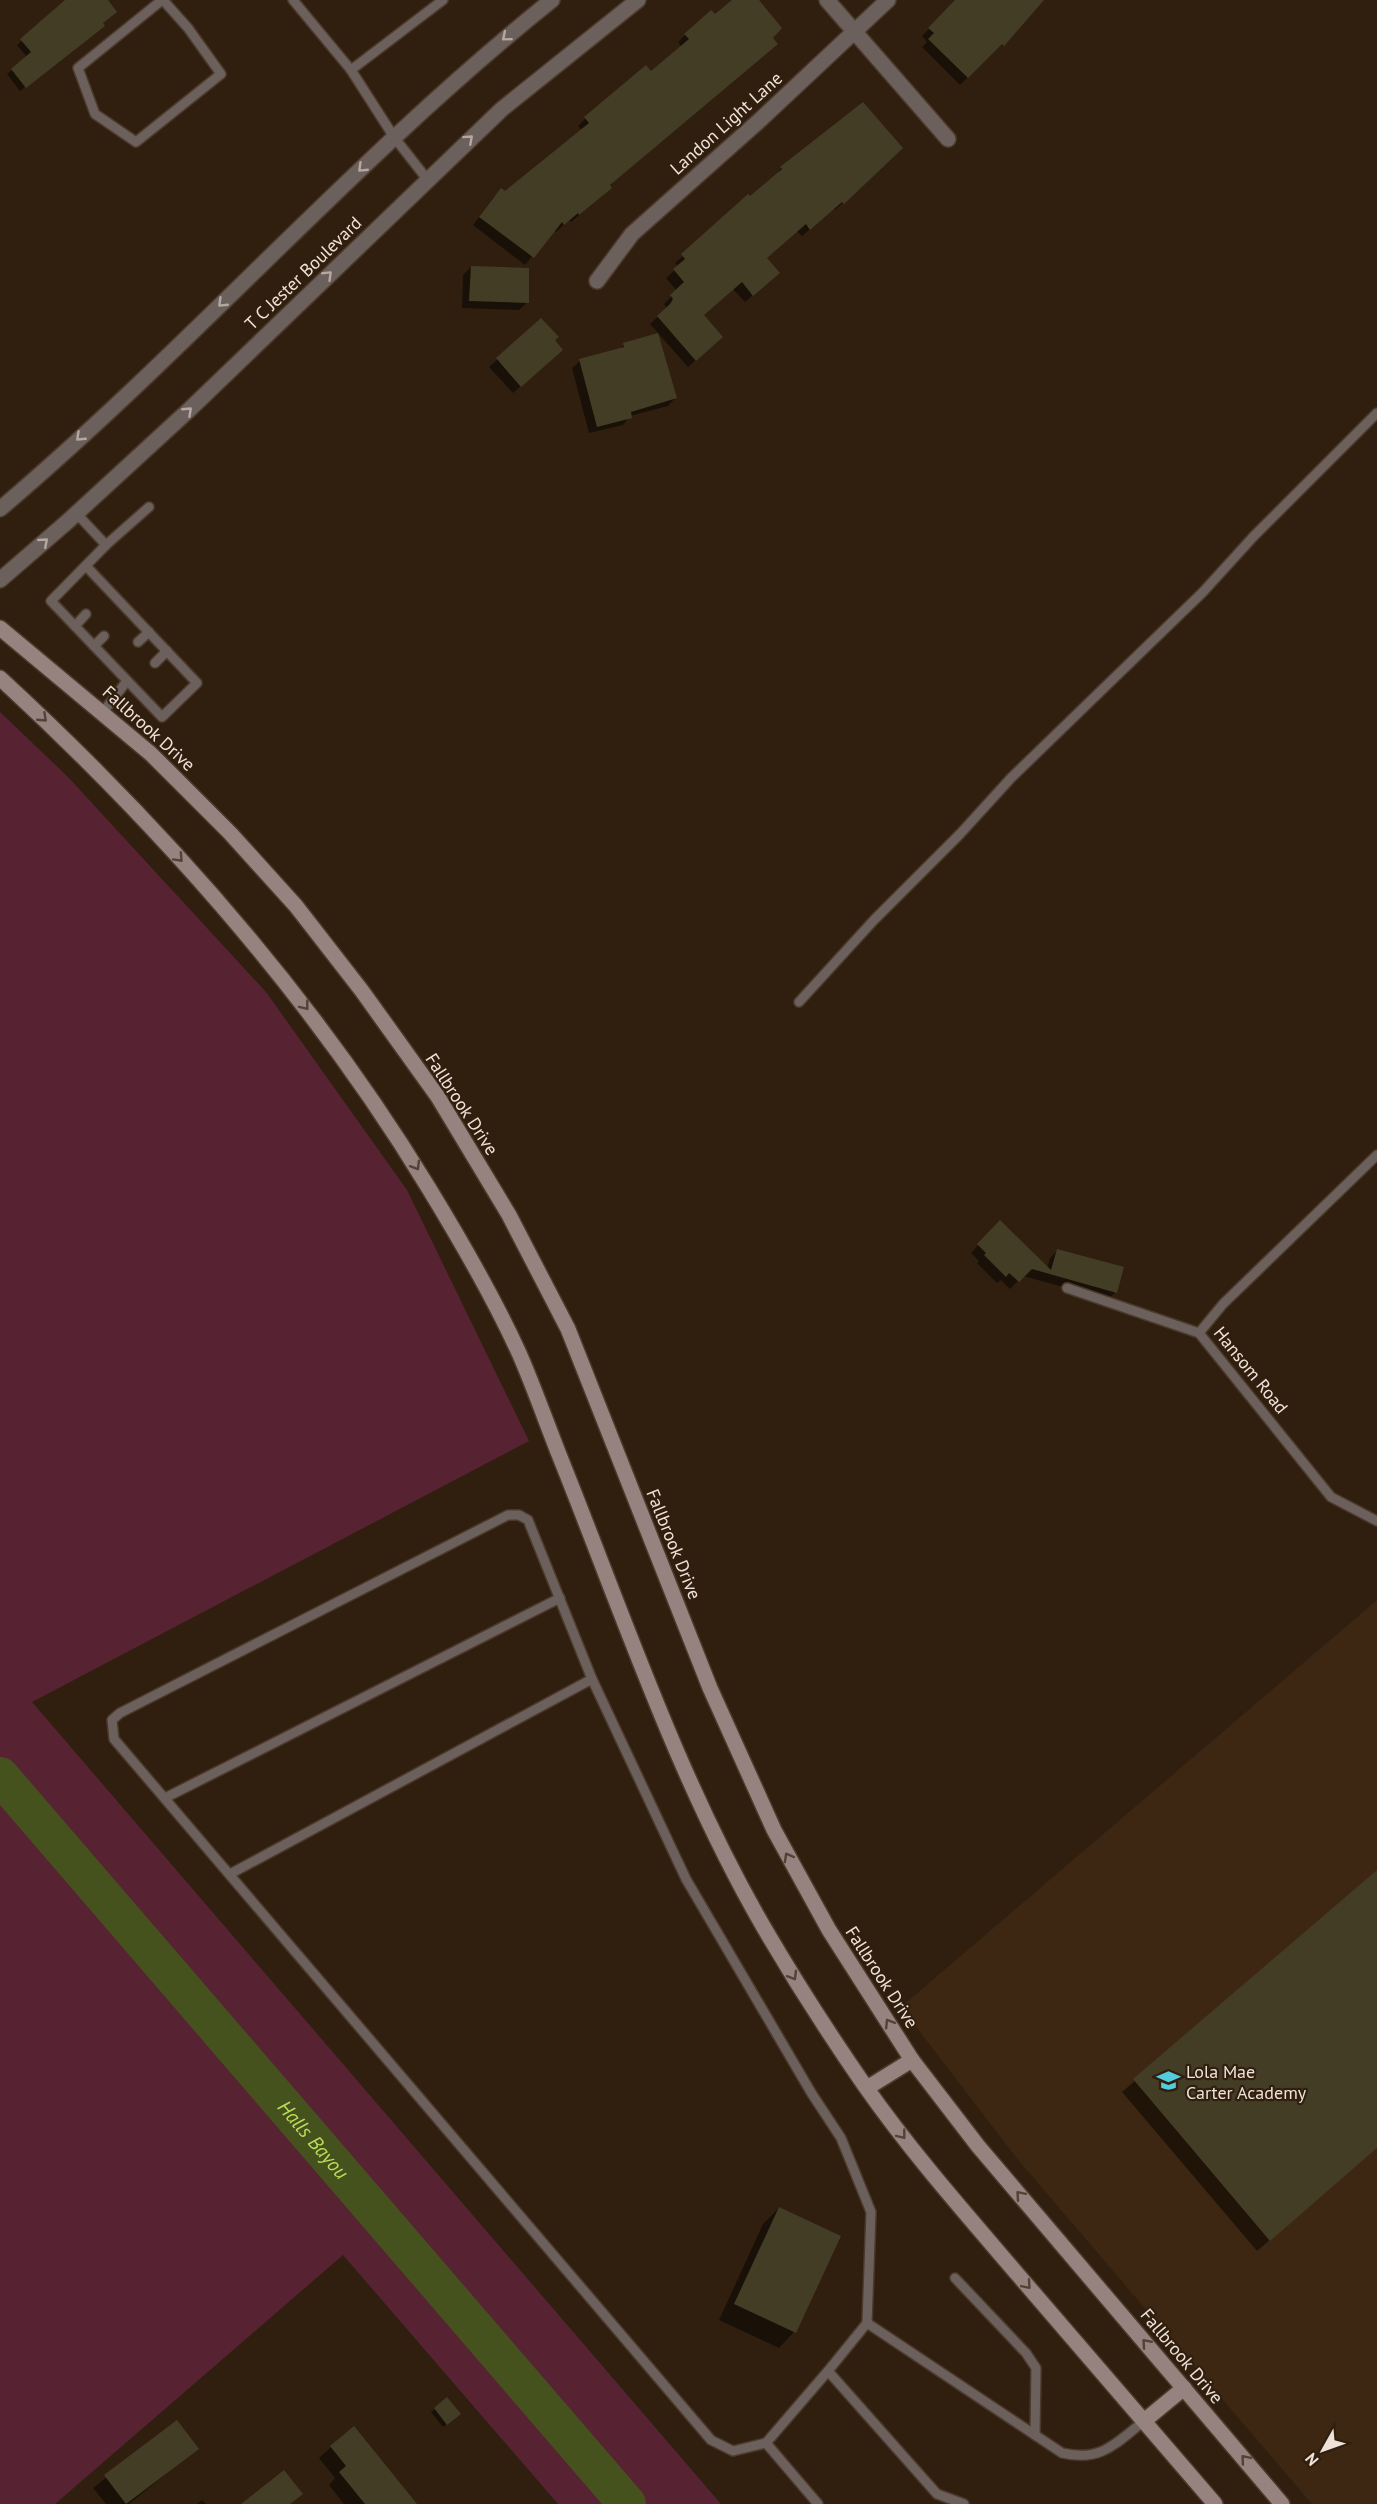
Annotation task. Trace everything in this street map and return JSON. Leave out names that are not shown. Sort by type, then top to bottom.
[{"type":"main road","name":"Fallbrook Drive","points":[[0,628],[104,712],[151,754],[223,825],[296,906],[363,991],[438,1097],[509,1215],[568,1329],[710,1688],[774,1830],[829,1930],[912,2060],[978,2146],[1282,2504]]},
{"type":"main road","points":[[0,678],[114,789],[254,941],[319,1023],[398,1137],[461,1241],[519,1352],[660,1708],[723,1852],[811,2005],[867,2088],[945,2189],[1215,2504]]},
{"type":"main road","points":[[867,2088],[912,2060]]},
{"type":"main road","points":[[1144,2421],[1184,2388]]},
{"type":"street","name":"T C Jester Boulevard","points":[[0,509],[153,370],[394,137],[465,72],[552,0]]},
{"type":"street","name":"T C Jester Boulevard","points":[[0,580],[77,514],[190,410],[502,109],[638,0]]},
{"type":"street","points":[[827,0],[948,139]]},
{"type":"street","name":"Landon Light Lane","points":[[597,281],[632,234],[856,32],[888,0]]},
{"type":"lane","points":[[163,0],[221,74],[136,142],[95,114],[78,68],[163,0]]},
{"type":"lane","points":[[293,0],[351,70],[394,137],[427,179]]},
{"type":"lane","points":[[351,70],[443,0]]},
{"type":"lane","points":[[799,1002],[874,920],[960,834],[1011,778],[1187,609],[1253,537],[1377,413]]},
{"type":"lane","points":[[86,566],[107,594],[128,611],[197,683],[162,717],[133,682],[112,666],[51,601],[106,545],[149,507]]},
{"type":"lane","points":[[77,514],[106,545]]},
{"type":"lane","points":[[120,619],[128,611]]},
{"type":"lane","points":[[75,626],[87,614]]},
{"type":"lane","points":[[138,642],[148,632]]},
{"type":"lane","points":[[94,646],[104,636]]},
{"type":"lane","points":[[155,663],[167,651]]},
{"type":"lane","points":[[112,666],[121,657]]},
{"type":"lane","points":[[104,712],[133,682]]},
{"type":"lane","points":[[1199,1333],[1223,1304],[1377,1155]]},
{"type":"lane","name":"Hansom Road","points":[[1067,1288],[1199,1333],[1331,1497],[1377,1521]]},
{"type":"lane","points":[[508,1515],[519,1515],[528,1520],[592,1679],[686,1879],[812,2094],[841,2138],[871,2212],[867,2323],[766,2444],[733,2451],[711,2440],[114,1739],[112,1720],[120,1713],[508,1515]]},
{"type":"lane","points":[[165,1798],[560,1598]]},
{"type":"lane","points":[[230,1874],[592,1679]]},
{"type":"lane","points":[[955,2278],[1026,2353],[1036,2368],[1035,2435]]},
{"type":"lane","points":[[867,2323],[1062,2453],[1083,2457],[1098,2455],[1144,2421]]},
{"type":"lane","points":[[828,2371],[937,2494],[941,2504]]},
{"type":"lane","points":[[766,2444],[818,2504]]},
{"type":"lane","points":[[937,2494],[964,2504]]},
{"type":"shaded area","points":[[0,712],[68,777],[266,992],[407,1190],[529,1441],[32,1702],[721,2504],[558,2504],[343,2255],[55,2504],[0,2504]]},
{"type":"shaded area","name":"Lola Mae Carter Academy","points":[[1377,1600],[1377,2504],[1312,2504],[1015,2156],[901,2007]]},
{"type":"building","points":[[65,0],[108,0],[117,12],[103,23],[105,26],[26,88],[11,69],[31,52],[20,39]]},
{"type":"building","points":[[732,0],[759,0],[782,28],[773,38],[778,44],[610,185],[612,188],[579,215],[578,213],[564,225],[562,222],[534,258],[479,217],[501,188],[505,191],[589,123],[584,117],[646,65],[651,71],[689,39],[684,34],[711,10],[715,14]]},
{"type":"building","points":[[955,0],[1044,0],[1004,46],[1002,44],[968,78],[928,39],[934,33],[928,28]]},
{"type":"building","points":[[863,102],[903,148],[844,204],[842,202],[810,230],[806,224],[767,258],[780,273],[753,296],[742,282],[704,315],[723,337],[696,361],[657,316],[670,304],[673,299],[670,295],[684,282],[673,269],[685,259],[681,254],[748,194],[750,196],[782,169],[780,167]]},
{"type":"building","points":[[471,266],[529,268],[529,303],[469,301]]},
{"type":"building","points":[[541,318],[559,337],[555,340],[563,350],[521,387],[496,358]]},
{"type":"building","points":[[658,333],[677,398],[631,412],[632,418],[597,427],[579,359],[624,347],[623,343]]},
{"type":"building","points":[[1000,1220],[1051,1270],[1057,1249],[1124,1267],[1117,1293],[1032,1269],[1019,1282],[1009,1273],[1006,1277],[984,1255],[986,1253],[977,1244]]},
{"type":"building","points":[[1377,1870],[1377,2148],[1270,2241],[1133,2079]]},
{"type":"building","points":[[779,2207],[841,2236],[796,2333],[734,2304]]},
{"type":"building","points":[[447,2397],[461,2414],[447,2425],[434,2408]]},
{"type":"building","points":[[177,2420],[199,2449],[126,2504],[104,2475]]},
{"type":"building","points":[[354,2426],[417,2504],[365,2504],[339,2472],[346,2466],[330,2446]]},
{"type":"building","points":[[284,2470],[303,2494],[290,2504],[241,2504]]},
{"type":"waterway","name":"Halls Bayou","points":[[0,1776],[627,2504]]},
{"type":"place","name":"Lola Mae Carter Academy","points":[[1168,2081]]}]
